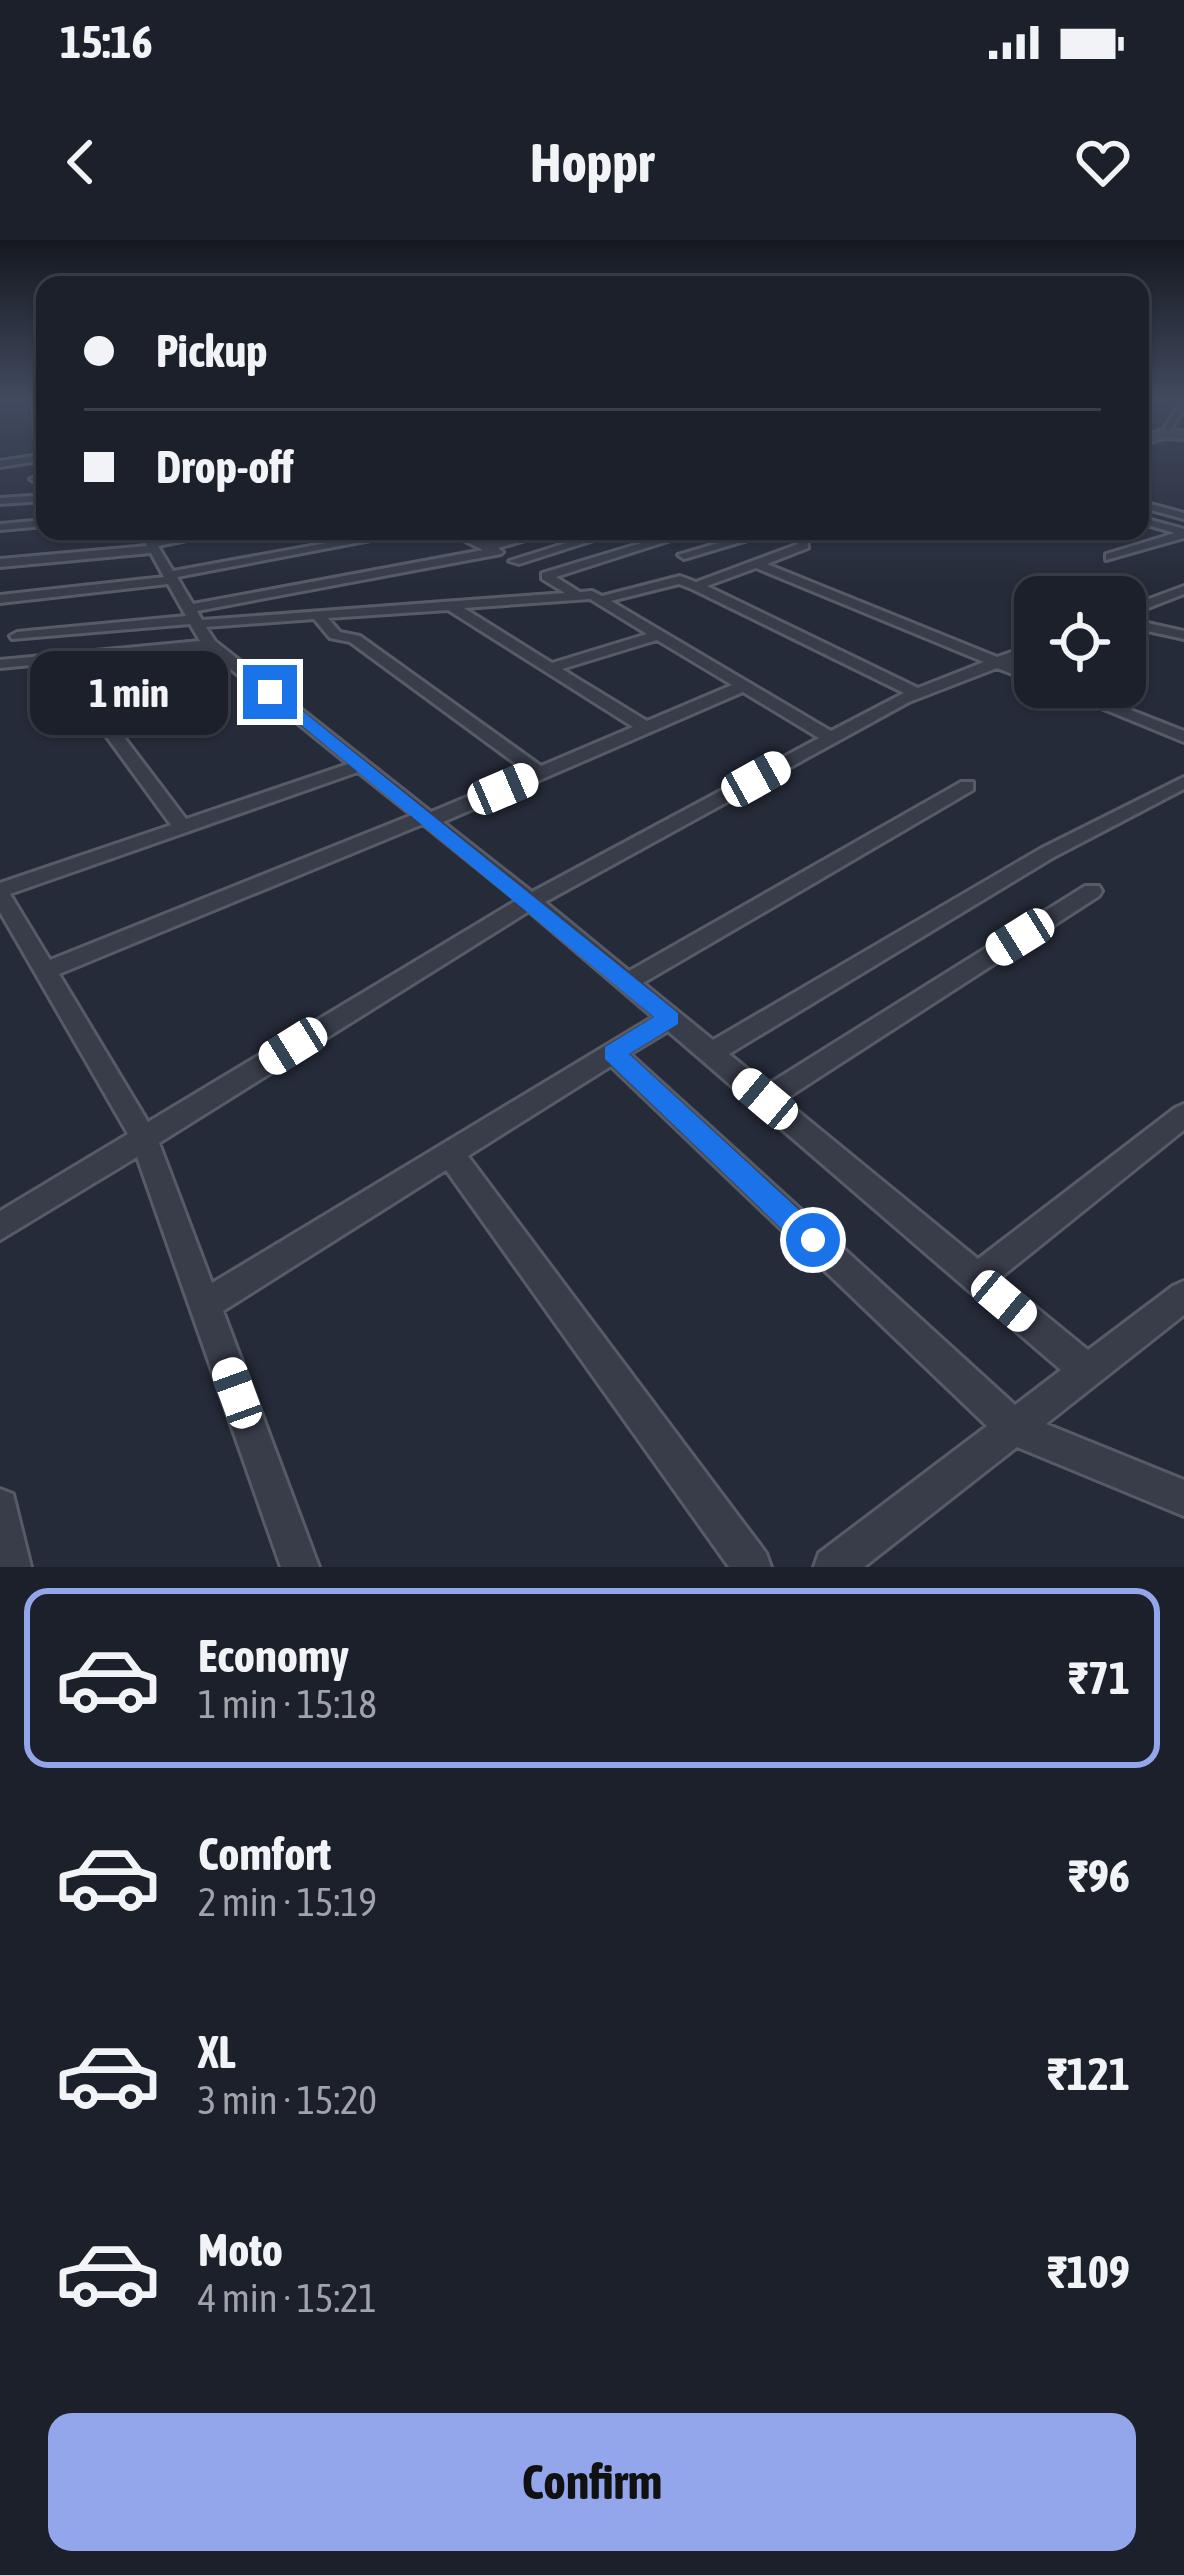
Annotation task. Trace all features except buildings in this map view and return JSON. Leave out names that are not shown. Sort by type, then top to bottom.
[{"type":"street","points":[[0,501],[36,488]]},
{"type":"street","points":[[1149,506],[1184,516]]},
{"type":"street","points":[[1149,523],[1184,533]]},
{"type":"street","points":[[0,526],[36,524]]},
{"type":"street","points":[[1110,557],[1184,533]]},
{"type":"street","points":[[1149,537],[1161,541]]},
{"type":"street","points":[[0,550],[149,540]]},
{"type":"street","points":[[0,563],[149,540]]},
{"type":"street","points":[[149,540],[198,624],[1087,1371]]},
{"type":"street","points":[[0,599],[171,578],[363,540]]},
{"type":"street","points":[[475,540],[578,596]]},
{"type":"street","points":[[0,664],[57,659],[198,624],[317,587],[520,540]]},
{"type":"street","points":[[514,561],[585,540]]},
{"type":"street","points":[[546,576],[664,540]]},
{"type":"street","points":[[683,555],[739,540]]},
{"type":"street","points":[[696,586],[804,546],[802,540]]},
{"type":"street","points":[[287,554],[317,587]]},
{"type":"street","points":[[756,564],[1014,670]]},
{"type":"street","points":[[369,577],[405,606]]},
{"type":"street","points":[[600,600],[680,580],[918,694]]},
{"type":"street","points":[[1146,608],[1179,595]]},
{"type":"street","points":[[0,664],[17,635],[21,596]]},
{"type":"street","points":[[17,635],[578,596],[600,600],[831,738]]},
{"type":"street","points":[[447,604],[646,728]]},
{"type":"street","points":[[317,614],[335,635],[355,639],[539,773]]},
{"type":"street","points":[[1146,623],[1184,635]]},
{"type":"street","points":[[550,668],[659,635]]},
{"type":"street","points":[[0,1227],[532,901],[831,738],[918,694],[1014,656]]},
{"type":"street","points":[[57,659],[182,827]]},
{"type":"street","points":[[45,971],[743,686]]},
{"type":"street","points":[[1115,708],[1180,732]]},
{"type":"street","points":[[300,1567],[144,1138],[0,892],[361,765]]},
{"type":"street","points":[[711,1053],[1047,853],[1184,782]]},
{"type":"street","points":[[627,982],[968,786]]},
{"type":"street","points":[[765,1099],[1092,891]]},
{"type":"street","points":[[205,1305],[670,1018]]},
{"type":"street","points":[[613,1053],[1014,1428],[1184,1498]]},
{"type":"street","points":[[976,1278],[1184,1115]]},
{"type":"street","points":[[450,1153],[752,1567]]},
{"type":"street","points":[[833,1567],[1184,1296]]},
{"type":"street","points":[[0,1507],[12,1567]]},
{"type":"route","points":[[270,692],[670,1018],[613,1053],[813,1240]]}]
